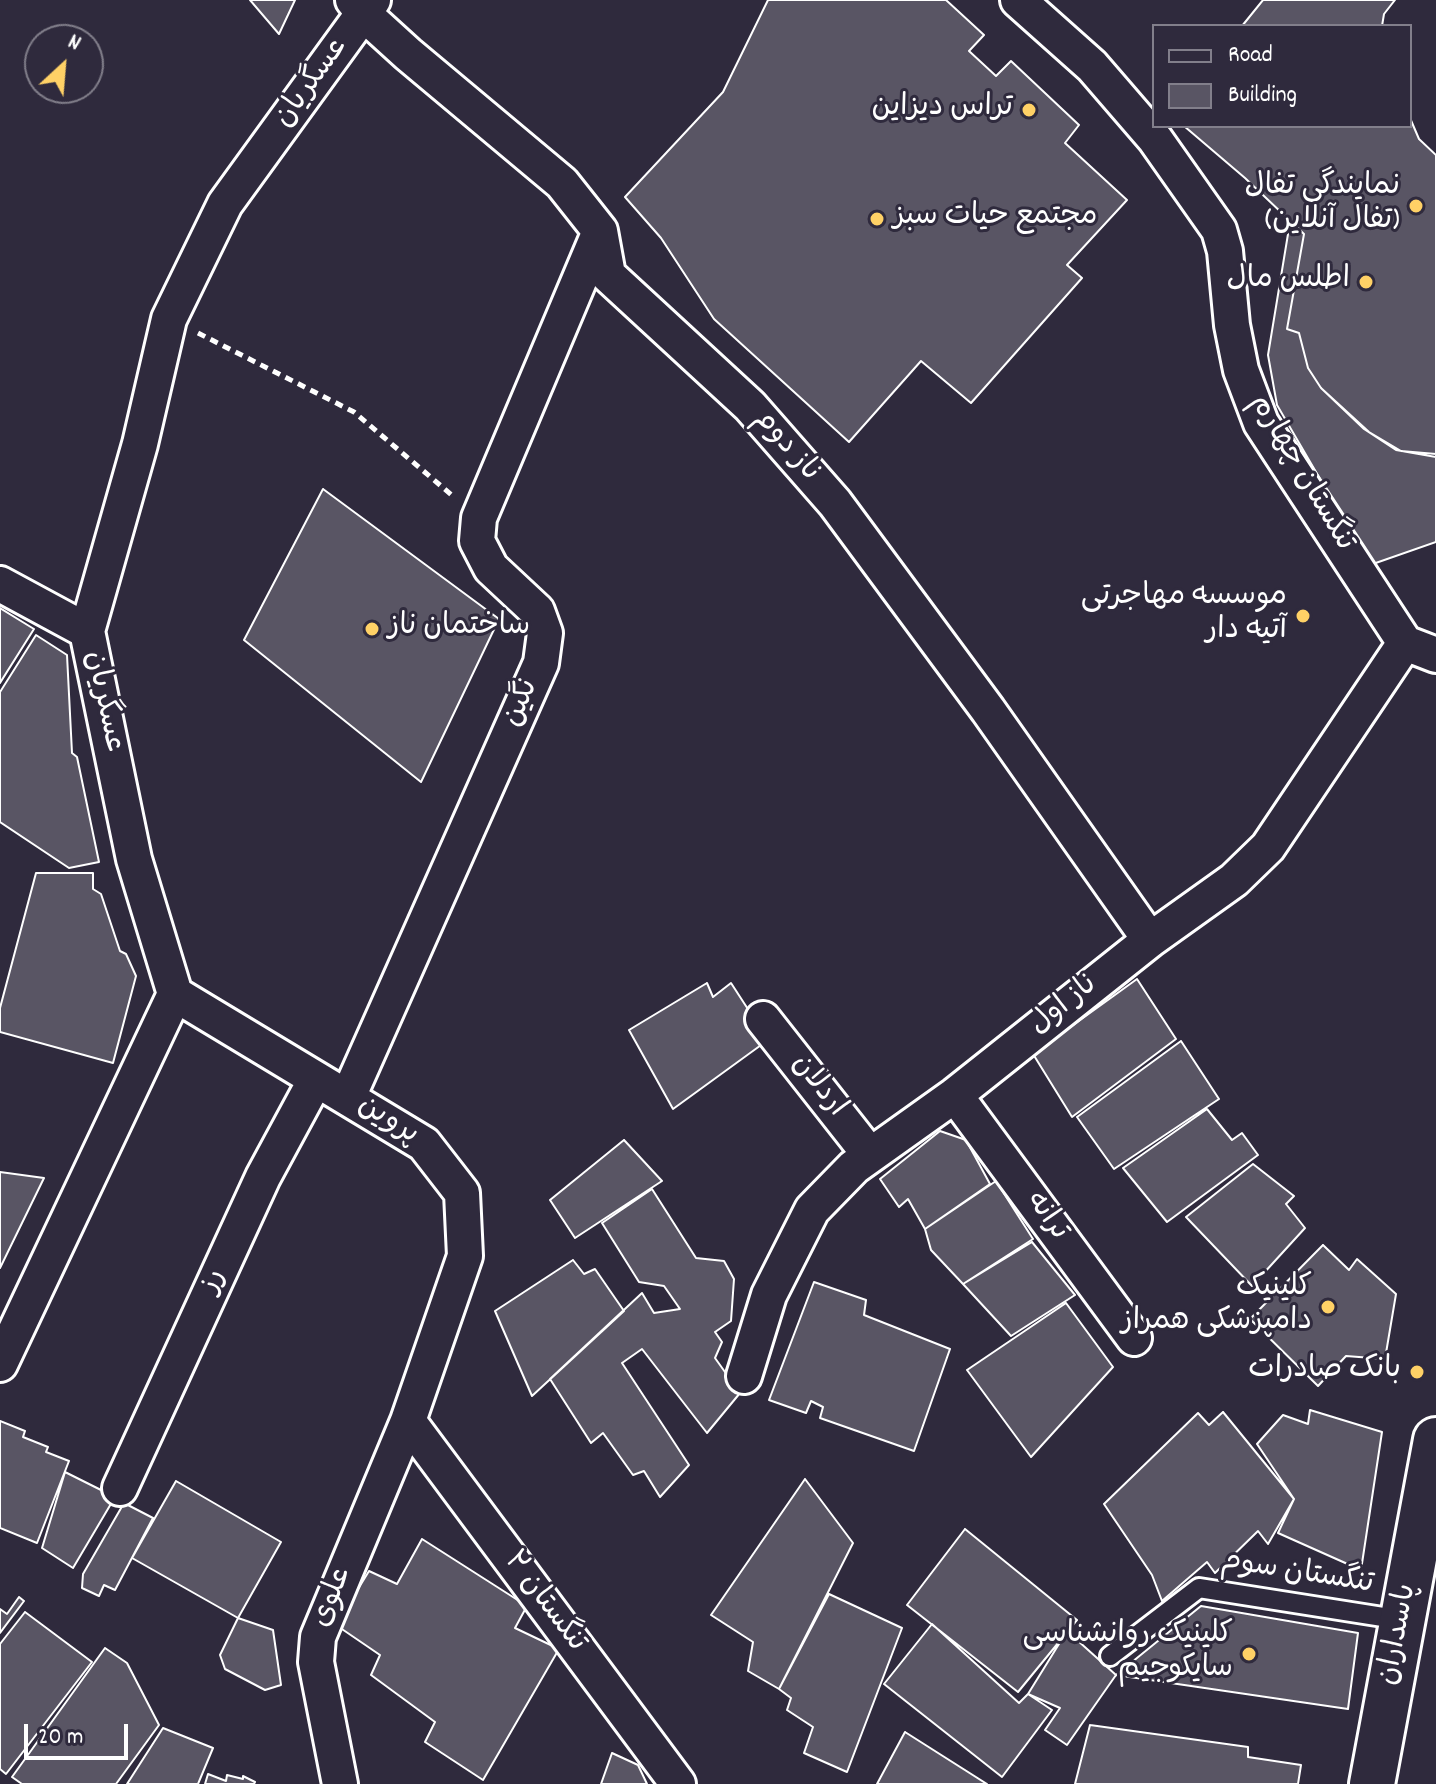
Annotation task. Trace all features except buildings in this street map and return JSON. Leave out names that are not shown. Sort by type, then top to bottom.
[{"type":"main road","name":"پاسداران","points":[[1372,1784],[1436,1440]]},
{"type":"street","name":"تنگستان چهارم","points":[[1018,0],[1092,66],[1155,139],[1219,230],[1225,251],[1232,325],[1241,370],[1261,423],[1421,649]]},
{"type":"street","name":"ناز دوم","points":[[363,5],[562,183],[600,231],[608,275],[750,406],[835,503],[988,710],[1150,940]]},
{"type":"street","name":"عسگریان","points":[[175,994],[134,859],[87,631],[140,444],[169,319],[225,204],[363,5]]},
{"type":"street","points":[[479,518],[600,231]]},
{"type":"street","name":"نگین","points":[[348,1097],[541,663],[545,633],[537,611],[491,568],[477,541],[479,518]]},
{"type":"street","points":[[0,584],[87,631]]},
{"type":"street","name":"ناز اول","points":[[744,1376],[769,1295],[812,1210],[854,1167],[955,1095],[1150,940],[1234,880],[1268,847],[1421,649]]},
{"type":"street","points":[[0,1364],[175,994]]},
{"type":"street","name":"پروین","points":[[175,994],[424,1144],[462,1193],[465,1256],[408,1421]]},
{"type":"street","name":"اردلان","points":[[763,1019],[870,1155]]},
{"type":"street","name":"رز","points":[[120,1488],[263,1177],[316,1079]]},
{"type":"street","name":"ترانه","points":[[955,1095],[1134,1338]]},
{"type":"street","name":"علوی","points":[[340,1784],[316,1662],[318,1637],[408,1421]]},
{"type":"street","name":"تنگستان ۲","points":[[408,1421],[678,1784]]},
{"type":"lane","name":"تنگستان سوم","points":[[1110,1656],[1199,1588],[1402,1620]]},
{"type":"path","points":[[169,319],[354,412],[479,518]]},
{"type":"place","name":"تراس دیزاین","points":[[1029,110]]},
{"type":"place","name":"نمایندگی تفال (تفال آنلاین)","points":[[1416,206]]},
{"type":"place","name":"مجتمع حیات سبز","points":[[877,219]]},
{"type":"place","name":"اطلس مال","points":[[1366,282]]},
{"type":"place","name":"موسسه مهاجرتی آتیه دار","points":[[1303,616]]},
{"type":"place","name":"ساختمان ناز","points":[[372,629]]},
{"type":"place","name":"کلینیک دامپزشکی همراز","points":[[1328,1307]]},
{"type":"place","name":"بانک صادرات","points":[[1417,1372]]},
{"type":"place","name":"کلینیک روانشناسی سایکوجیم","points":[[1249,1654]]}]
